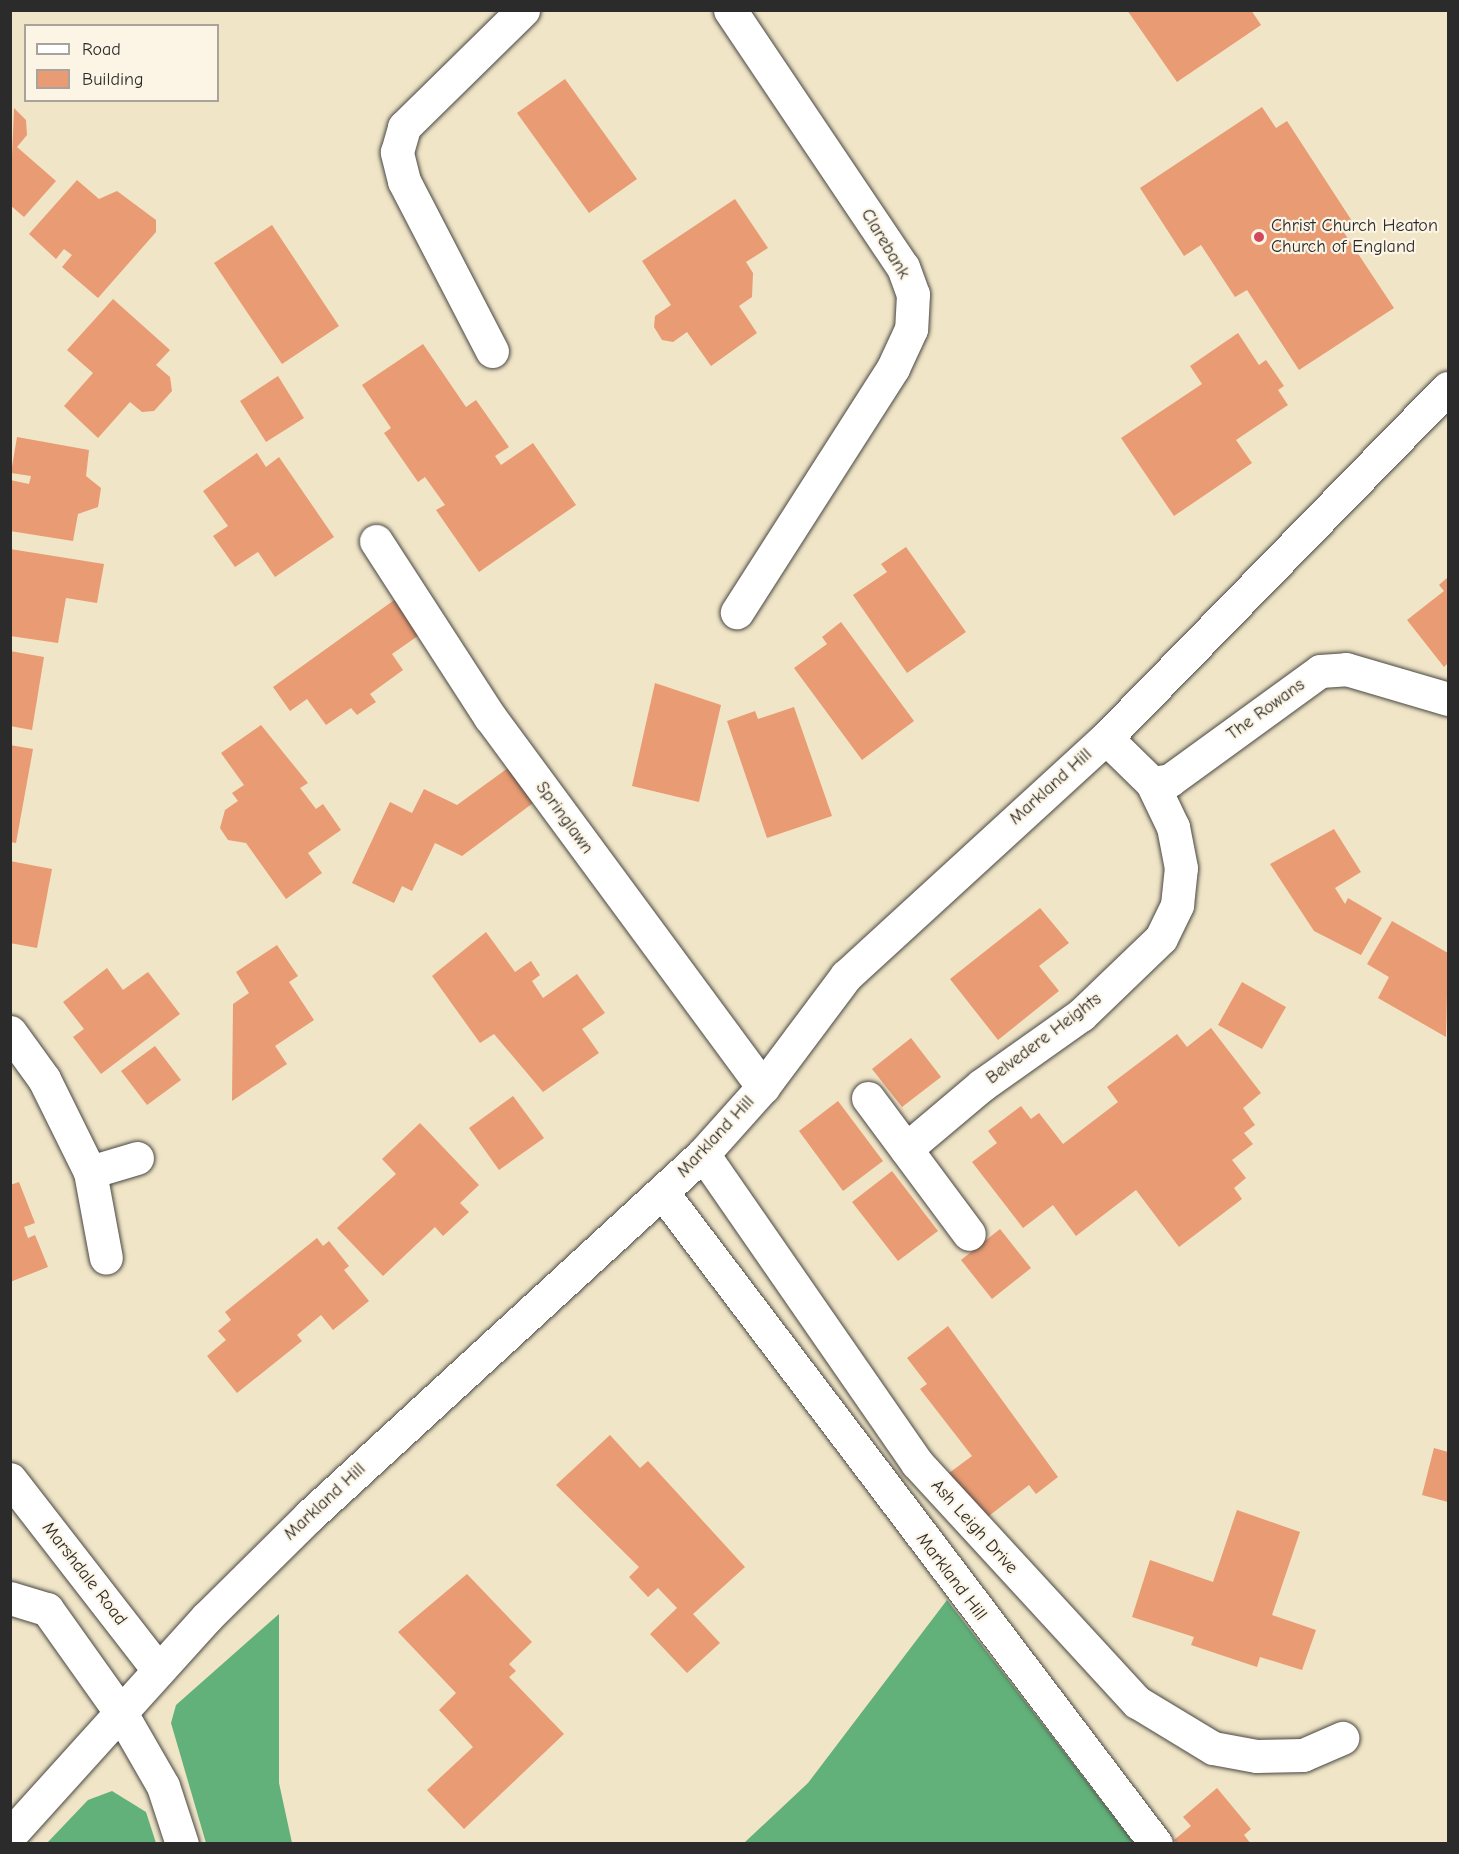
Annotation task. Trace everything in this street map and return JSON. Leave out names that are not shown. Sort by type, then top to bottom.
[{"type":"street","points":[[492,351],[404,181],[397,152],[404,127],[523,10]]},
{"type":"street","name":"Clarebank","points":[[730,10],[903,267],[913,294],[911,328],[893,368],[737,612]]},
{"type":"street","name":"Markland Hill","points":[[10,1835],[158,1670],[309,1516],[703,1155],[763,1087],[846,976],[1106,738],[1449,388]]},
{"type":"street","name":"Springlawn","points":[[376,541],[490,717],[763,1087]]},
{"type":"street","name":"The Rowans","points":[[1152,783],[1170,780],[1320,670],[1346,669],[1449,699]]},
{"type":"street","points":[[1106,738],[1152,783]]},
{"type":"street","name":"Belvedere Heights","points":[[906,1149],[982,1085],[1081,1015],[1161,938],[1177,905],[1181,868],[1173,827],[1152,783]]},
{"type":"street","points":[[10,1032],[44,1078],[90,1172],[106,1258]]},
{"type":"street","points":[[868,1098],[969,1234]]},
{"type":"street","name":"Ash Leigh Drive","points":[[703,1155],[917,1463],[1137,1702],[1213,1748],[1256,1756],[1303,1755],[1342,1738]]},
{"type":"street","points":[[90,1172],[137,1158]]},
{"type":"street","name":"Markland Hill","points":[[662,1192],[1156,1844]]},
{"type":"street","name":"Marshdale Road","points":[[10,1479],[158,1670]]},
{"type":"street","points":[[10,1598],[47,1609],[121,1713],[162,1786],[183,1844]]},
{"type":"green space","points":[[947,1600],[1134,1843],[744,1843],[808,1783]]},
{"type":"green space","points":[[279,1614],[279,1783],[292,1843],[206,1843],[171,1723],[176,1705]]},
{"type":"green space","points":[[112,1791],[146,1812],[156,1843],[47,1843],[88,1800]]},
{"type":"building","points":[[1127,10],[1251,10],[1261,25],[1177,82]]},
{"type":"building","points":[[565,79],[637,179],[589,213],[517,113]]},
{"type":"building","name":"Christ Church Heaton Church of England","points":[[1262,107],[1276,128],[1287,121],[1352,221],[1341,228],[1394,308],[1299,370],[1247,290],[1235,297],[1201,245],[1184,256],[1140,188]]},
{"type":"building","points":[[14,108],[26,120],[27,135],[17,147],[56,181],[24,217],[10,205]]},
{"type":"building","points":[[77,180],[99,199],[117,191],[156,220],[156,232],[98,298],[62,267],[72,255],[64,249],[56,259],[29,234]]},
{"type":"building","points":[[735,199],[768,248],[746,262],[753,273],[752,297],[739,306],[757,333],[711,366],[687,332],[673,342],[662,340],[654,327],[655,316],[671,305],[642,261]]},
{"type":"building","points":[[272,225],[339,326],[282,364],[214,263]]},
{"type":"building","points":[[113,299],[170,350],[156,365],[170,377],[172,391],[154,411],[142,412],[130,402],[98,438],[64,406],[93,373],[67,350]]},
{"type":"building","points":[[1238,333],[1259,365],[1266,360],[1284,386],[1278,390],[1288,405],[1236,440],[1252,463],[1174,516],[1121,438],[1202,384],[1190,366]]},
{"type":"building","points":[[423,344],[466,407],[476,400],[509,447],[495,456],[501,465],[533,443],[576,505],[479,572],[436,510],[445,505],[425,477],[418,482],[384,433],[391,428],[362,385]]},
{"type":"building","points":[[278,376],[304,418],[266,442],[240,401]]},
{"type":"building","points":[[17,437],[89,450],[86,476],[101,488],[98,507],[78,514],[73,541],[10,531],[10,480],[29,484],[31,476],[11,473]]},
{"type":"building","points":[[257,453],[266,467],[279,457],[334,537],[275,577],[258,552],[235,567],[213,536],[228,526],[203,491]]},
{"type":"building","points":[[906,547],[966,632],[907,673],[853,595],[887,572],[881,564]]},
{"type":"building","points":[[10,549],[104,564],[97,603],[66,598],[58,643],[10,636]]},
{"type":"building","points":[[1448,577],[1448,663],[1444,667],[1407,620],[1444,591],[1439,585]]},
{"type":"building","points":[[397,598],[422,633],[392,654],[403,670],[370,694],[376,702],[357,715],[351,708],[326,725],[307,699],[290,711],[273,687]]},
{"type":"building","points":[[841,622],[914,721],[862,760],[794,668],[827,644],[822,637]]},
{"type":"building","points":[[10,651],[44,657],[32,730],[10,726]]},
{"type":"building","points":[[655,683],[721,705],[699,802],[632,786]]},
{"type":"building","points":[[794,707],[832,816],[767,838],[727,721],[755,711],[758,719]]},
{"type":"building","points":[[261,725],[308,783],[300,788],[316,809],[323,804],[341,830],[308,853],[322,873],[286,899],[246,843],[228,840],[220,828],[225,810],[238,801],[232,793],[244,785],[221,753]]},
{"type":"building","points":[[10,745],[33,749],[16,843],[10,842]]},
{"type":"building","points":[[508,768],[533,803],[462,856],[435,843],[412,891],[402,886],[394,903],[352,883],[390,802],[412,813],[424,789],[457,805]]},
{"type":"building","points":[[1334,829],[1361,872],[1335,888],[1345,904],[1348,898],[1382,918],[1361,955],[1314,931],[1270,864]]},
{"type":"building","points":[[10,861],[52,869],[37,948],[10,943]]},
{"type":"building","points":[[1040,908],[1069,943],[1039,966],[1059,991],[998,1040],[950,979]]},
{"type":"building","points":[[1392,921],[1448,953],[1446,1037],[1378,998],[1389,977],[1367,964]]},
{"type":"building","points":[[486,932],[515,972],[531,961],[540,975],[532,981],[543,998],[577,974],[605,1013],[582,1029],[599,1053],[543,1092],[494,1034],[480,1043],[432,976]]},
{"type":"building","points":[[277,945],[298,976],[289,982],[314,1020],[275,1046],[287,1064],[232,1101],[233,1004],[249,993],[236,972]]},
{"type":"building","points":[[107,968],[123,990],[148,972],[180,1014],[101,1074],[73,1037],[84,1029],[63,1002]]},
{"type":"building","points":[[1242,982],[1286,1007],[1262,1049],[1218,1025]]},
{"type":"building","points":[[1211,1028],[1261,1093],[1243,1108],[1255,1125],[1244,1133],[1253,1144],[1232,1160],[1246,1178],[1234,1188],[1242,1199],[1179,1247],[1136,1190],[1076,1236],[1053,1205],[1023,1228],[972,1162],[997,1143],[988,1131],[1021,1106],[1031,1119],[1039,1113],[1063,1144],[1118,1102],[1107,1087],[1177,1034],[1187,1047]]},
{"type":"building","points":[[911,1038],[941,1077],[902,1107],[872,1069]]},
{"type":"building","points":[[155,1046],[181,1080],[147,1105],[121,1071]]},
{"type":"building","points":[[513,1096],[544,1138],[499,1170],[469,1128]]},
{"type":"building","points":[[838,1101],[883,1161],[843,1191],[799,1131]]},
{"type":"building","points":[[420,1123],[479,1185],[460,1203],[469,1212],[443,1236],[435,1227],[383,1276],[337,1228],[396,1174],[382,1159]]},
{"type":"building","points":[[892,1171],[938,1231],[898,1261],[852,1202]]},
{"type":"building","points":[[19,1182],[35,1223],[24,1227],[28,1238],[35,1235],[48,1267],[10,1282],[10,1185]]},
{"type":"building","points":[[1000,1229],[1031,1268],[992,1299],[961,1260]]},
{"type":"building","points":[[317,1238],[323,1246],[329,1241],[349,1266],[344,1270],[369,1301],[333,1330],[321,1315],[297,1335],[302,1341],[237,1393],[207,1356],[226,1340],[218,1331],[231,1320],[225,1312]]},
{"type":"building","points":[[948,1326],[1058,1477],[1036,1494],[1029,1485],[981,1522],[945,1476],[972,1456],[920,1389],[927,1384],[907,1358]]},
{"type":"building","points":[[610,1435],[640,1468],[648,1461],[745,1567],[693,1614],[720,1643],[687,1673],[650,1634],[677,1608],[658,1588],[648,1597],[629,1577],[639,1567],[556,1485]]},
{"type":"building","points":[[1434,1448],[1448,1452],[1448,1502],[1422,1495]]},
{"type":"building","points":[[1237,1510],[1300,1532],[1272,1615],[1316,1630],[1302,1670],[1260,1657],[1257,1667],[1191,1645],[1194,1637],[1132,1617],[1150,1560],[1213,1582]]},
{"type":"building","points":[[467,1574],[532,1642],[509,1664],[516,1671],[509,1677],[564,1734],[464,1829],[427,1790],[473,1747],[439,1710],[456,1693],[398,1632]]},
{"type":"building","points":[[1217,1788],[1251,1829],[1244,1835],[1251,1844],[1178,1844],[1174,1840],[1191,1826],[1183,1817]]},
{"type":"place","name":"Christ Church Heaton Church of England","points":[[1259,237]]}]
